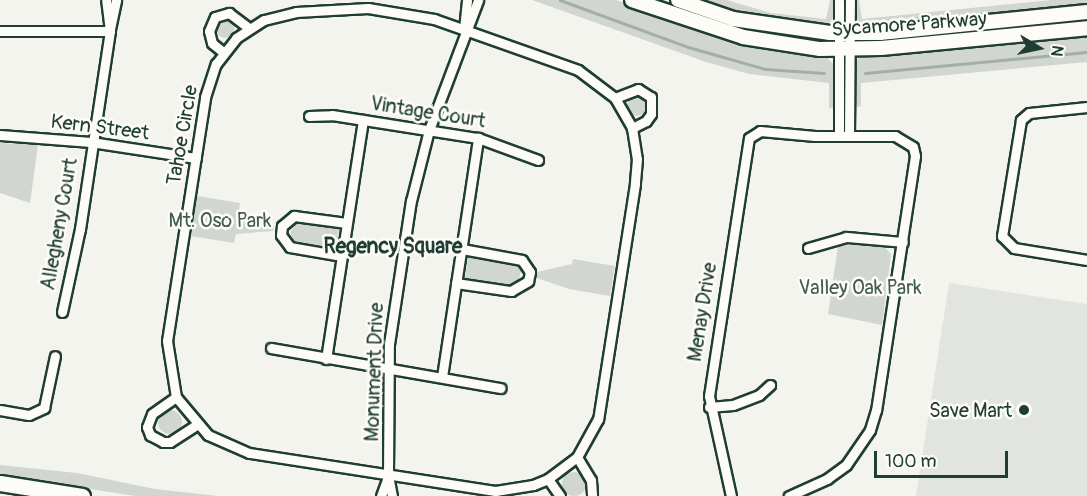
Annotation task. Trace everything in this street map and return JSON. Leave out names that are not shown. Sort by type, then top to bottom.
[{"type":"main road","name":"Sycamore Parkway","points":[[632,0],[742,38],[844,49],[1087,28]]},
{"type":"main road","name":"Sycamore Parkway","points":[[678,0],[743,21],[844,34],[1087,12]]},
{"type":"main road","points":[[0,483],[82,496]]},
{"type":"street","points":[[0,31],[110,32],[106,0]]},
{"type":"street","name":"Allegheny Court","points":[[62,312],[81,229],[91,142],[116,0]]},
{"type":"street","name":"Monument Drive","points":[[464,29],[467,0]]},
{"type":"street","name":"Monument Drive","points":[[392,496],[388,475],[388,369],[411,201],[429,130],[464,29],[478,0]]},
{"type":"street","points":[[839,0],[844,34],[849,136]]},
{"type":"street","points":[[844,34],[850,0]]},
{"type":"street","name":"Tahoe Circle","points":[[368,8],[415,14],[464,29],[578,70],[615,98],[632,128],[638,159],[604,386],[597,419],[577,457],[548,479],[516,489],[495,491],[249,453],[222,444],[196,425],[176,397],[167,341],[210,78],[223,52],[249,28],[296,12],[368,8]]},
{"type":"street","points":[[223,52],[212,43],[209,31],[215,16],[229,13],[249,28]]},
{"type":"street","points":[[789,496],[846,465],[870,430],[903,242],[915,156],[913,147],[895,136],[839,136],[844,49]]},
{"type":"street","points":[[615,98],[638,89],[651,98],[651,114],[646,121],[632,128]]},
{"type":"street","points":[[1087,107],[1029,113],[1016,131],[1002,226],[1006,244],[1087,260]]},
{"type":"street","name":"Vintage Court","points":[[309,116],[363,120],[478,138],[538,160]]},
{"type":"street","points":[[326,359],[363,120]]},
{"type":"street","name":"Menay Drive","points":[[731,496],[709,407],[746,146],[753,134],[769,131],[839,136]]},
{"type":"street","name":"Kern Street","points":[[0,135],[91,142],[196,158]]},
{"type":"street","points":[[442,377],[478,138]]},
{"type":"street","points":[[342,256],[290,247],[281,234],[282,226],[294,216],[347,222]]},
{"type":"street","points":[[808,248],[846,237],[903,242]]},
{"type":"street","points":[[456,284],[512,291],[528,281],[530,272],[522,260],[462,249]]},
{"type":"street","points":[[271,348],[501,388]]},
{"type":"street","points":[[0,410],[29,415],[44,408],[55,356]]},
{"type":"street","points":[[709,407],[733,405],[759,395],[770,385]]},
{"type":"street","points":[[176,397],[152,414],[147,427],[150,435],[170,442],[196,425]]},
{"type":"street","points":[[577,457],[591,480],[592,496]]},
{"type":"street","name":"Monument Drive","points":[[381,496],[388,475]]},
{"type":"street","points":[[548,479],[560,496]]},
{"type":"shaded area","points":[[949,283],[1087,304],[1087,496],[916,496]]},
{"type":"green space","points":[[532,0],[616,0],[736,41],[825,55],[834,65],[834,108],[829,108],[829,83],[749,74],[706,62]]},
{"type":"green space","points":[[694,0],[727,0],[771,13],[826,19],[830,0],[835,0],[835,16],[826,27],[752,18]]},
{"type":"green space","points":[[854,0],[859,0],[862,19],[1051,0],[1087,0],[1087,7],[866,28],[855,19]]},
{"type":"green space","points":[[221,20],[229,20],[234,25],[232,36],[221,38],[216,33],[216,25]]},
{"type":"green space","points":[[1087,33],[1087,62],[861,83],[861,106],[854,108],[854,64],[861,56]]},
{"type":"green space","points":[[637,96],[644,99],[647,106],[644,113],[637,116],[630,113],[627,106],[630,99]]},
{"type":"green space","points":[[0,143],[38,145],[30,203],[0,193]]},
{"type":"green space","name":"Mt. Oso Park","points":[[197,196],[240,203],[239,211],[274,226],[273,231],[236,234],[234,243],[191,236]]},
{"type":"green space","points":[[299,221],[339,229],[336,248],[296,244],[290,232]]},
{"type":"green space","name":"Valley Oak Park","points":[[864,244],[884,247],[891,254],[882,325],[828,314],[838,246]]},
{"type":"green space","points":[[468,257],[515,263],[521,271],[519,279],[507,286],[465,278]]},
{"type":"green space","points":[[573,259],[615,266],[610,296],[569,289],[537,278],[537,272],[572,264]]},
{"type":"green space","points":[[170,410],[179,413],[182,422],[179,431],[170,434],[161,431],[158,422],[161,413]]},
{"type":"green space","points":[[0,465],[77,473],[155,489],[218,496],[135,496],[0,475]]},
{"type":"green space","points":[[574,472],[583,475],[586,484],[583,493],[574,496],[565,493],[562,484],[565,475]]},
{"type":"waterway","points":[[560,0],[688,47],[765,69],[824,73]]},
{"type":"waterway","points":[[865,73],[1087,52]]},
{"type":"place","name":"Save Mart","points":[[1024,410]]},
{"type":"district","name":"Regency Square","points":[[393,247]]}]
